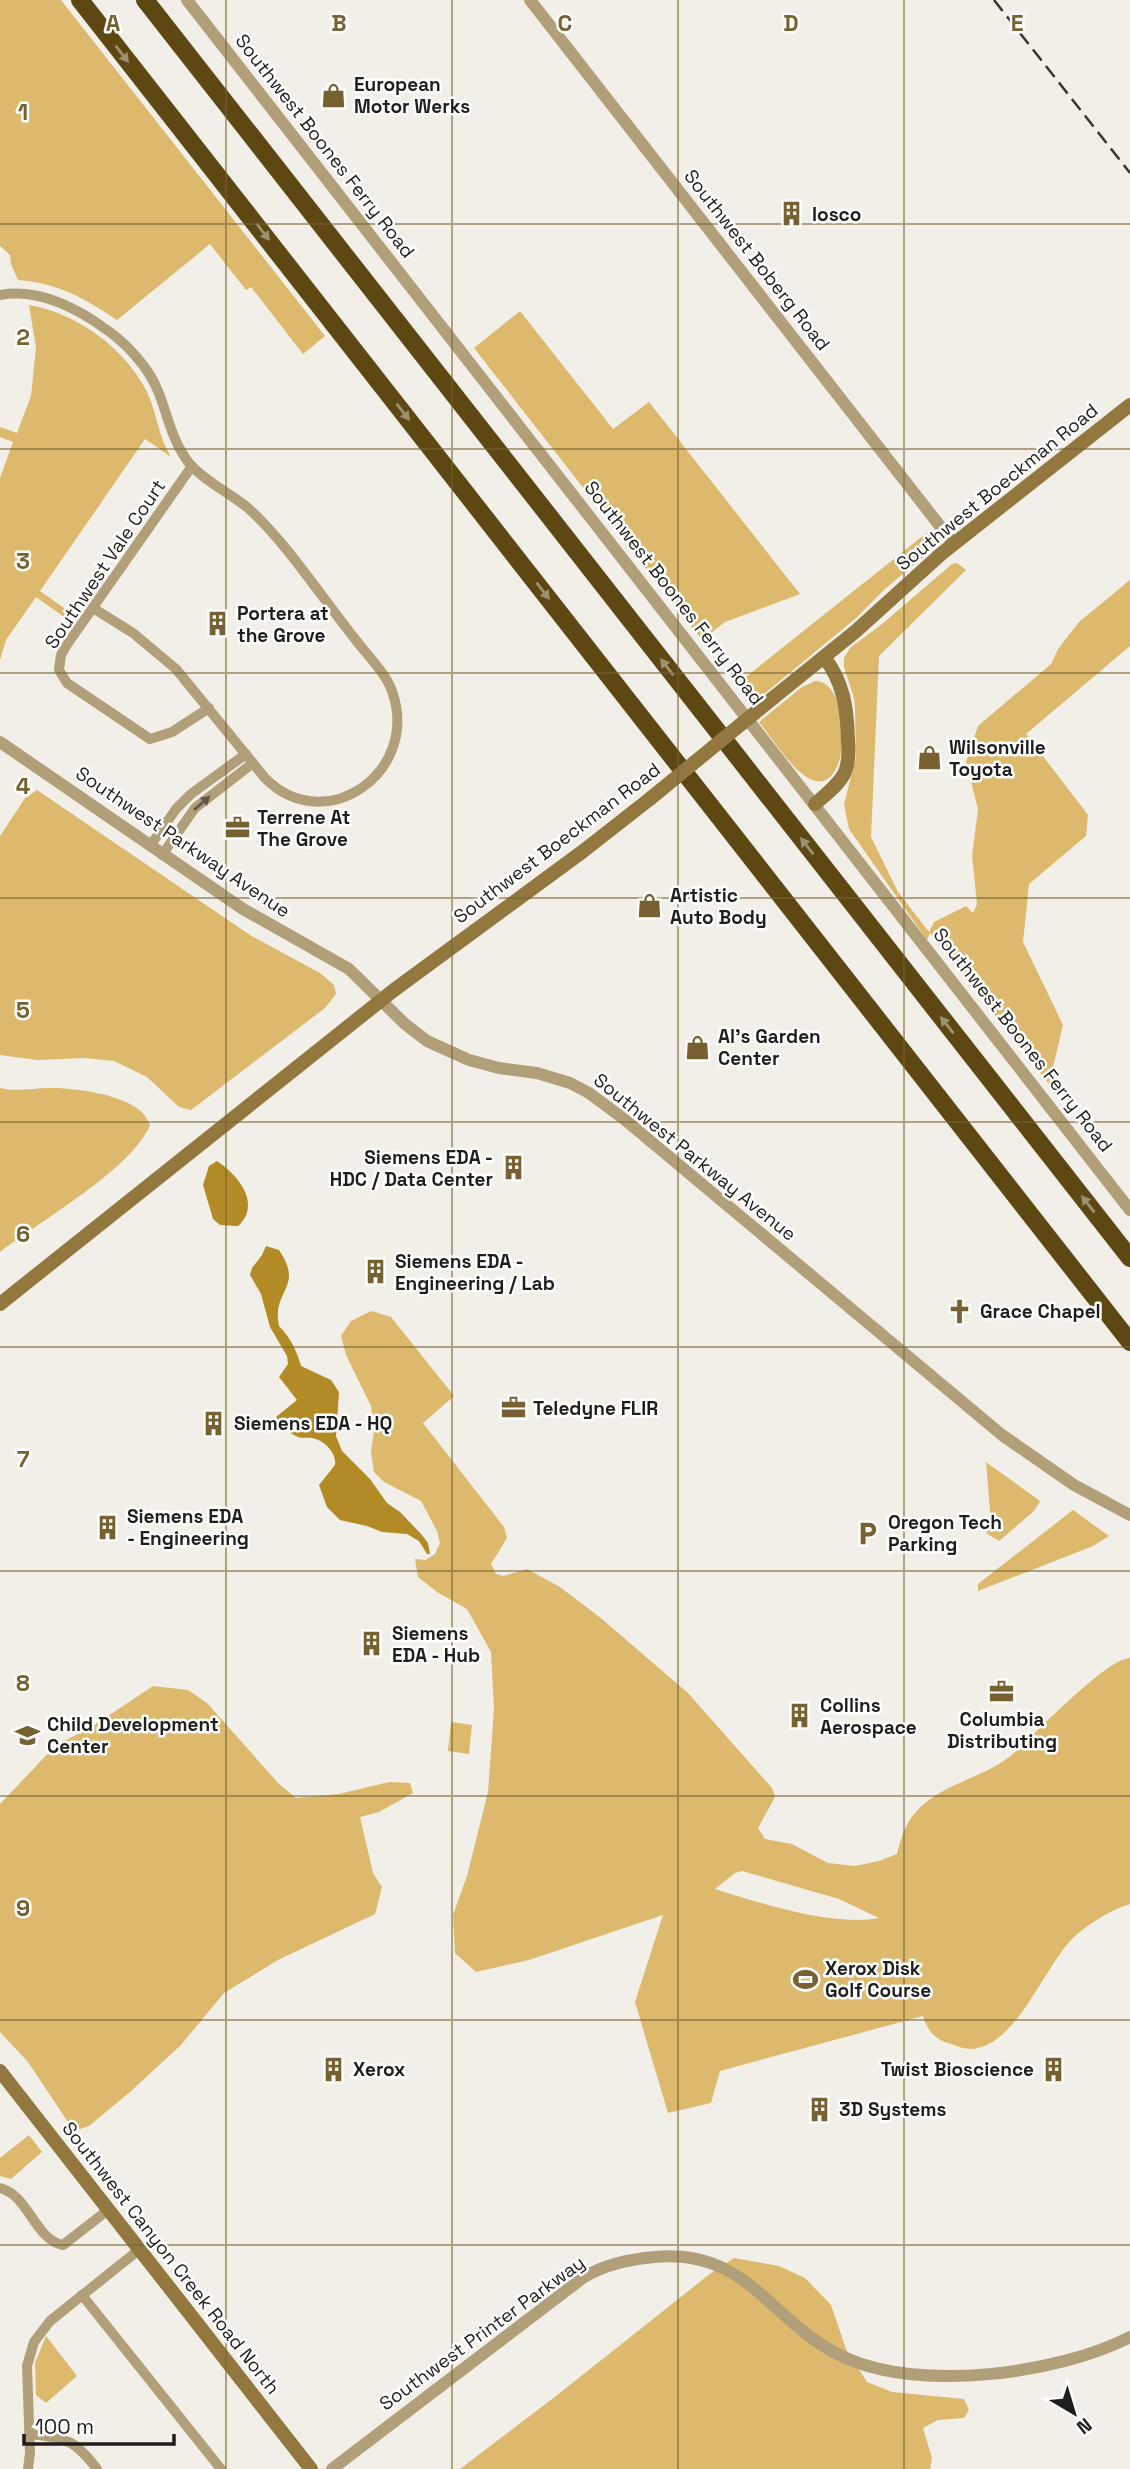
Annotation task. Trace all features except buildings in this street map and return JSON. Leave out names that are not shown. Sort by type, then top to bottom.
[{"type":"highway","points":[[80,0],[1130,1342]]},
{"type":"highway","points":[[145,0],[1130,1258]]},
{"type":"main road","name":"Southwest Boeckman Road","points":[[0,1304],[382,1000],[651,798],[824,657],[954,544],[1130,405]]},
{"type":"main road","points":[[815,804],[840,779],[848,761],[845,696],[824,657]]},
{"type":"main road","name":"Southwest Canyon Creek Road North","points":[[0,2071],[310,2469]]},
{"type":"street","name":"Southwest Boones Ferry Road","points":[[187,0],[1130,1210]]},
{"type":"street","name":"Southwest Boberg Road","points":[[530,0],[954,544]]},
{"type":"street","points":[[0,295],[36,294],[56,301],[108,331],[147,372],[157,388],[172,435],[192,466],[249,510],[283,547],[388,682],[398,713],[396,741],[386,764],[365,785],[344,797],[317,802],[290,796],[274,788],[183,677],[156,651],[93,608]]},
{"type":"street","name":"Southwest Vale Court","points":[[192,466],[61,655],[59,670],[67,683],[150,739],[165,736],[209,708]]},
{"type":"street","name":"Southwest Parkway Avenue","points":[[0,742],[257,919],[344,965],[416,1033],[446,1051],[499,1068],[552,1077],[570,1083],[594,1097],[1002,1435],[1048,1468],[1130,1515]]},
{"type":"street","points":[[150,846],[176,809],[191,794],[250,759]]},
{"type":"street","points":[[162,855],[195,808],[250,759]]},
{"type":"street","points":[[0,2188],[12,2193],[48,2237],[64,2245],[108,2210]]},
{"type":"street","points":[[29,2469],[27,2366],[30,2350],[44,2327],[140,2249]]},
{"type":"street","name":"Southwest Printer Parkway","points":[[332,2469],[584,2277],[609,2265],[645,2258],[682,2256],[723,2266],[743,2278],[797,2327],[825,2348],[865,2366],[905,2375],[960,2377],[1013,2370],[1058,2361],[1130,2337]]},
{"type":"street","points":[[82,2295],[221,2469]]},
{"type":"street","points":[[30,2434],[75,2444],[97,2469]]},
{"type":"shaded area","points":[[0,0],[61,0],[325,336],[303,354],[251,287],[246,290],[210,244],[117,320],[58,288],[18,280],[10,255],[0,246]]},
{"type":"shaded area","points":[[29,305],[47,309],[82,325],[98,335],[126,361],[147,392],[171,457],[145,439],[40,591],[74,615],[70,621],[36,597],[6,640],[0,660],[0,478],[13,442],[0,437],[0,427],[17,433],[31,396],[36,347]]},
{"type":"shaded area","points":[[520,311],[613,429],[649,402],[800,594],[725,622],[702,640],[474,348]]},
{"type":"shaded area","points":[[929,531],[932,537],[928,553],[886,588],[855,619],[752,704],[737,684]]},
{"type":"shaded area","points":[[957,563],[966,570],[879,656],[871,837],[898,892],[929,932],[934,922],[966,906],[973,913],[977,904],[972,856],[978,809],[966,762],[978,726],[1051,664],[1058,649],[1079,622],[1130,580],[1130,646],[1026,734],[1088,815],[1086,836],[1029,884],[1023,942],[1063,1025],[1049,1084],[930,933],[927,940],[849,829],[844,804],[856,758],[854,698],[844,667],[844,658],[850,648],[952,564]]},
{"type":"shaded area","points":[[815,681],[828,686],[837,700],[842,719],[843,740],[839,760],[832,775],[821,781],[799,771],[759,722],[802,687]]},
{"type":"shaded area","points":[[37,790],[250,935],[320,973],[334,985],[336,994],[325,1008],[191,1110],[179,1107],[147,1077],[114,1061],[84,1058],[37,1060],[0,1055],[0,836],[25,798]]},
{"type":"shaded area","points":[[0,1088],[61,1088],[98,1093],[132,1105],[150,1125],[125,1159],[105,1176],[0,1252]]},
{"type":"shaded area","points":[[217,1161],[233,1174],[247,1199],[248,1209],[238,1226],[220,1225],[213,1219],[203,1185],[209,1166]]},
{"type":"shaded area","points":[[266,1246],[279,1250],[289,1273],[279,1304],[279,1326],[293,1344],[301,1366],[331,1380],[339,1392],[336,1436],[342,1451],[370,1479],[387,1503],[400,1512],[422,1535],[428,1543],[430,1554],[427,1554],[419,1541],[407,1534],[382,1532],[340,1520],[327,1507],[319,1485],[335,1465],[332,1452],[317,1439],[293,1434],[276,1417],[297,1400],[279,1377],[288,1364],[287,1356],[270,1327],[261,1294],[250,1275]]},
{"type":"shaded area","points":[[371,1311],[391,1317],[454,1396],[423,1423],[504,1527],[507,1538],[491,1564],[496,1574],[503,1576],[527,1569],[560,1587],[602,1619],[688,1693],[772,1788],[775,1797],[758,1828],[765,1839],[792,1844],[828,1863],[855,1866],[897,1854],[908,1823],[925,1803],[950,1787],[1002,1762],[1105,1670],[1130,1658],[1130,1904],[1099,1919],[1071,1940],[1018,2018],[992,2042],[971,2049],[946,2042],[933,2034],[923,2016],[720,2071],[711,2103],[668,2113],[635,2002],[663,1915],[529,1960],[476,1972],[455,1953],[453,1915],[467,1876],[488,1792],[494,1709],[491,1652],[467,1609],[437,1592],[418,1577],[415,1559],[426,1560],[435,1554],[440,1543],[437,1531],[421,1501],[384,1482],[374,1472],[371,1406],[346,1355],[341,1336],[351,1321]],"holes":[[[742,1871],[839,1899],[879,1918],[861,1920],[819,1916],[775,1907],[715,1889],[735,1873]]]},
{"type":"shaded area","points":[[986,1462],[1040,1501],[1034,1511],[999,1541],[986,1533],[991,1524]]},
{"type":"shaded area","points":[[1073,1510],[1109,1536],[1093,1546],[978,1591],[978,1584]]},
{"type":"shaded area","points":[[153,1686],[188,1690],[207,1703],[279,1784],[296,1798],[339,1794],[389,1782],[410,1783],[413,1793],[379,1812],[360,1817],[373,1873],[382,1887],[375,1914],[278,1960],[224,1993],[181,2045],[130,2092],[89,2126],[74,2131],[28,2062],[0,2032],[0,1804],[56,1745],[90,1728]]},
{"type":"shaded area","points":[[451,1722],[472,1725],[469,1754],[448,1751]]},
{"type":"shaded area","points":[[29,2135],[42,2152],[11,2179],[0,2176],[0,2158]]},
{"type":"shaded area","points":[[734,2258],[779,2266],[805,2278],[831,2305],[846,2349],[867,2382],[892,2392],[964,2399],[969,2410],[964,2418],[938,2420],[923,2428],[932,2458],[930,2469],[460,2469],[711,2273]]},
{"type":"shaded area","points":[[46,2336],[77,2376],[46,2403],[36,2395],[35,2363]]},
{"type":"railway","points":[[994,0],[1130,173]]},
{"type":"place","name":"European Motor Werks","points":[[334,95]]},
{"type":"place","name":"Iosco","points":[[792,214]]},
{"type":"place","name":"Portera at the Grove","points":[[217,624]]},
{"type":"place","name":"Wilsonville Toyota","points":[[929,758]]},
{"type":"place","name":"Terrene At The Grove","points":[[237,828]]},
{"type":"place","name":"Artistic Auto Body","points":[[650,906]]},
{"type":"place","name":"Al's Garden Center","points":[[698,1047]]},
{"type":"place","name":"Siemens EDA - HDC / Data Center","points":[[513,1168]]},
{"type":"place","name":"Siemens EDA - Engineering / Lab","points":[[375,1272]]},
{"type":"place","name":"Grace Chapel","points":[[960,1311]]},
{"type":"place","name":"Teledyne FLIR","points":[[513,1408]]},
{"type":"place","name":"Siemens EDA - HQ","points":[[214,1423]]},
{"type":"place","name":"Siemens EDA - Engineering","points":[[107,1527]]},
{"type":"place","name":"Oregon Tech Parking","points":[[868,1533]]},
{"type":"place","name":"Siemens EDA - Hub","points":[[372,1644]]},
{"type":"place","name":"Columbia Distributing","points":[[1002,1691]]},
{"type":"place","name":"Collins Aerospace","points":[[800,1716]]},
{"type":"place","name":"Child Development Center","points":[[27,1735]]},
{"type":"place","name":"Xerox Disk Golf Course","points":[[805,1979]]},
{"type":"place","name":"Xerox","points":[[333,2069]]},
{"type":"place","name":"Twist Bioscience","points":[[1054,2069]]},
{"type":"place","name":"3D Systems","points":[[819,2109]]}]
